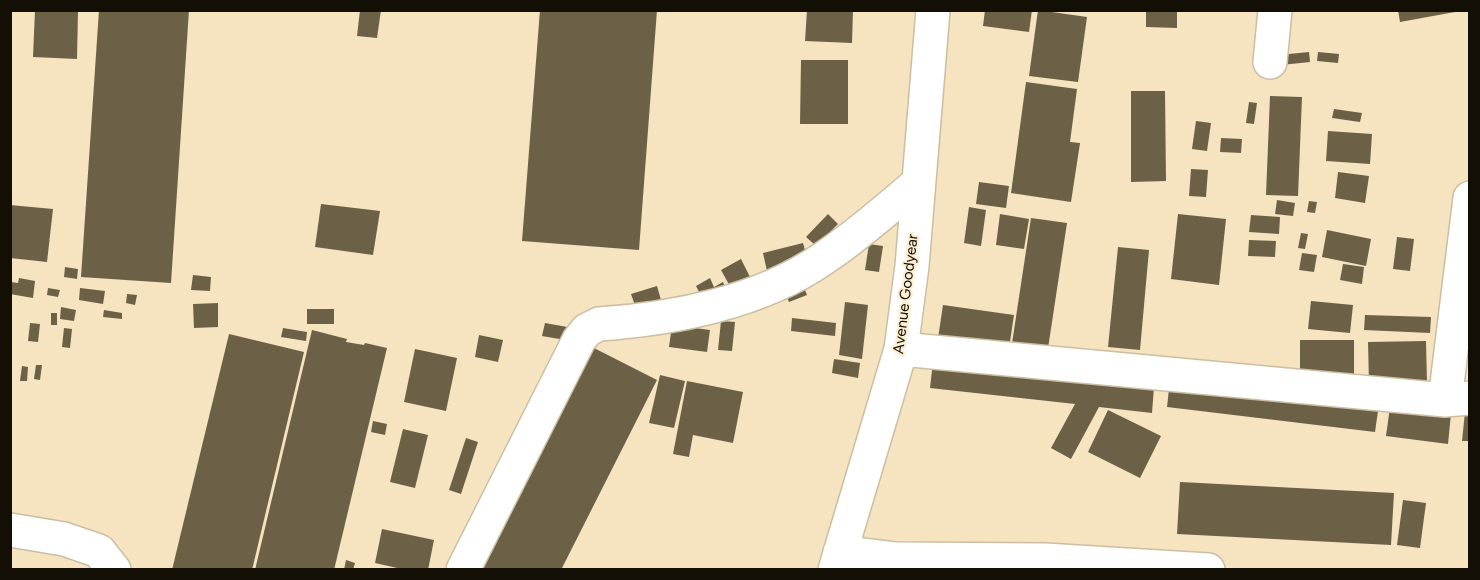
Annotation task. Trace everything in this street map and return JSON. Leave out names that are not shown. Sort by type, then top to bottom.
[{"type":"street","name":"Avenue Goodyear","points":[[838,561],[901,349],[912,266],[933,10]]},
{"type":"street","points":[[1270,62],[1275,10]]},
{"type":"street","points":[[463,570],[579,340],[587,330],[598,324],[711,308],[794,277],[825,258],[917,184]]},
{"type":"street","points":[[901,349],[1458,399],[1470,198]]},
{"type":"street","points":[[10,530],[64,538],[99,551],[114,570]]},
{"type":"street","points":[[838,561],[896,559],[1045,561],[1208,570]]},
{"type":"shaded area","points":[[11,11],[1469,11],[1469,569],[11,569]]},
{"type":"building","points":[[35,10],[78,11],[77,59],[33,57]]},
{"type":"building","points":[[99,10],[189,10],[171,283],[81,277]]},
{"type":"building","points":[[360,10],[381,10],[377,38],[357,36]]},
{"type":"building","points":[[540,10],[657,10],[639,250],[522,241]]},
{"type":"building","points":[[807,10],[853,10],[852,43],[805,41]]},
{"type":"building","points":[[985,10],[1032,10],[1029,32],[983,26]]},
{"type":"building","points":[[1038,10],[1087,17],[1078,82],[1029,76]]},
{"type":"building","points":[[1146,10],[1177,10],[1177,28],[1146,27]]},
{"type":"building","points":[[1398,10],[1455,10],[1455,12],[1400,22]]},
{"type":"building","points":[[1309,52],[1310,62],[1281,65],[1279,55]]},
{"type":"building","points":[[1318,52],[1339,54],[1338,63],[1317,61]]},
{"type":"building","points":[[801,60],[848,60],[848,124],[800,124]]},
{"type":"building","points":[[1026,82],[1077,89],[1070,142],[1080,143],[1071,202],[1011,193]]},
{"type":"building","points":[[1131,91],[1165,91],[1166,181],[1131,182]]},
{"type":"building","points":[[1270,96],[1302,97],[1298,196],[1266,195]]},
{"type":"building","points":[[1249,102],[1257,103],[1254,124],[1246,123]]},
{"type":"building","points":[[1334,109],[1362,113],[1360,122],[1332,118]]},
{"type":"building","points":[[1196,121],[1211,123],[1207,151],[1192,149]]},
{"type":"building","points":[[1328,131],[1372,134],[1370,164],[1326,161]]},
{"type":"building","points":[[1221,138],[1242,139],[1241,153],[1220,152]]},
{"type":"building","points":[[1191,169],[1208,170],[1206,197],[1189,196]]},
{"type":"building","points":[[1338,172],[1369,176],[1365,203],[1335,198]]},
{"type":"building","points":[[979,182],[1009,186],[1006,208],[976,204]]},
{"type":"building","points":[[1277,200],[1295,203],[1293,216],[1275,214]]},
{"type":"building","points":[[1309,201],[1317,202],[1315,213],[1307,212]]},
{"type":"building","points":[[321,204],[380,211],[373,255],[315,247]]},
{"type":"building","points":[[10,205],[53,209],[47,262],[10,258]]},
{"type":"building","points":[[969,207],[986,210],[981,246],[964,243]]},
{"type":"building","points":[[828,214],[838,224],[816,246],[806,237]]},
{"type":"building","points":[[1000,214],[1029,219],[1024,249],[996,245]]},
{"type":"building","points":[[1178,214],[1226,219],[1219,285],[1171,279]]},
{"type":"building","points":[[1251,215],[1280,217],[1279,234],[1249,232]]},
{"type":"building","points":[[1031,218],[1067,223],[1047,355],[1011,350]]},
{"type":"building","points":[[1327,230],[1371,239],[1366,266],[1322,257]]},
{"type":"building","points":[[1301,233],[1308,234],[1305,249],[1298,248]]},
{"type":"building","points":[[1397,237],[1414,239],[1410,271],[1393,269]]},
{"type":"building","points":[[1249,240],[1276,241],[1275,257],[1248,256]]},
{"type":"building","points":[[803,243],[808,261],[767,271],[763,253]]},
{"type":"building","points":[[869,244],[883,246],[879,272],[865,270]]},
{"type":"building","points":[[1118,247],[1149,250],[1140,350],[1108,347]]},
{"type":"building","points":[[1302,253],[1317,255],[1314,272],[1299,270]]},
{"type":"building","points":[[741,259],[751,279],[732,290],[721,270]]},
{"type":"building","points":[[1343,264],[1364,267],[1362,284],[1340,280]]},
{"type":"building","points":[[65,267],[78,269],[77,279],[64,277]]},
{"type":"building","points":[[193,275],[211,277],[210,291],[191,290]]},
{"type":"building","points":[[19,278],[35,281],[33,298],[10,294],[11,282],[18,283]]},
{"type":"building","points":[[710,278],[714,287],[723,282],[727,291],[704,302],[696,286]]},
{"type":"building","points":[[801,280],[807,295],[789,302],[783,288]]},
{"type":"building","points":[[657,286],[663,307],[638,314],[631,294]]},
{"type":"building","points":[[48,288],[60,290],[58,297],[47,295]]},
{"type":"building","points":[[80,288],[105,291],[103,304],[79,300]]},
{"type":"building","points":[[127,294],[137,295],[135,305],[126,303]]},
{"type":"building","points":[[1311,301],[1353,305],[1350,333],[1308,329]]},
{"type":"building","points":[[845,302],[868,305],[862,359],[839,355]]},
{"type":"building","points":[[218,303],[218,327],[194,328],[193,304]]},
{"type":"building","points":[[943,305],[1014,315],[1008,355],[937,345]]},
{"type":"building","points":[[61,307],[76,310],[74,321],[60,319]]},
{"type":"building","points":[[307,309],[334,309],[334,324],[307,324]]},
{"type":"building","points":[[104,310],[122,313],[122,319],[103,317]]},
{"type":"building","points":[[51,313],[57,313],[57,325],[51,325]]},
{"type":"building","points":[[1365,315],[1431,317],[1430,333],[1364,330]]},
{"type":"building","points":[[792,318],[836,323],[835,336],[791,331]]},
{"type":"building","points":[[721,321],[735,322],[732,351],[718,350]]},
{"type":"building","points":[[30,323],[40,324],[38,342],[28,341]]},
{"type":"building","points":[[545,323],[573,328],[571,341],[542,336]]},
{"type":"building","points":[[672,325],[710,330],[707,352],[669,347]]},
{"type":"building","points":[[64,328],[72,329],[70,348],[62,347]]},
{"type":"building","points":[[283,328],[307,332],[306,341],[281,337]]},
{"type":"building","points":[[312,330],[347,339],[346,342],[387,348],[334,570],[255,570]]},
{"type":"building","points":[[229,334],[304,352],[252,570],[172,570]]},
{"type":"building","points":[[479,335],[503,340],[498,362],[475,357]]},
{"type":"building","points":[[1300,340],[1354,340],[1354,376],[1300,377]]},
{"type":"building","points":[[1426,341],[1427,383],[1369,384],[1368,342]]},
{"type":"building","points":[[590,346],[657,380],[561,570],[477,570]]},
{"type":"building","points":[[415,349],[457,358],[446,411],[404,402]]},
{"type":"building","points":[[834,359],[860,363],[858,378],[832,373]]},
{"type":"building","points":[[933,362],[1154,387],[1152,413],[1099,407],[1071,459],[1051,448],[1075,404],[930,388]]},
{"type":"building","points":[[36,365],[42,365],[40,380],[34,379]]},
{"type":"building","points":[[22,366],[28,367],[27,381],[20,381]]},
{"type":"building","points":[[660,375],[685,381],[674,428],[649,423]]},
{"type":"building","points":[[1170,380],[1379,404],[1375,432],[1167,407]]},
{"type":"building","points":[[687,381],[743,392],[733,443],[693,435],[689,457],[673,454]]},
{"type":"building","points":[[1390,407],[1451,414],[1448,444],[1386,436]]},
{"type":"building","points":[[1108,410],[1161,436],[1140,478],[1088,452]]},
{"type":"building","points":[[1465,412],[1470,412],[1470,441],[1462,441]]},
{"type":"building","points":[[373,421],[387,424],[385,435],[371,432]]},
{"type":"building","points":[[403,429],[428,435],[415,488],[390,482]]},
{"type":"building","points":[[466,438],[478,442],[461,494],[449,490]]},
{"type":"building","points":[[1180,482],[1394,493],[1391,545],[1177,534]]},
{"type":"building","points":[[1403,500],[1426,503],[1420,548],[1397,545]]},
{"type":"building","points":[[382,529],[434,540],[428,570],[406,570],[375,563]]},
{"type":"building","points":[[346,560],[355,563],[353,570],[344,570]]}]
